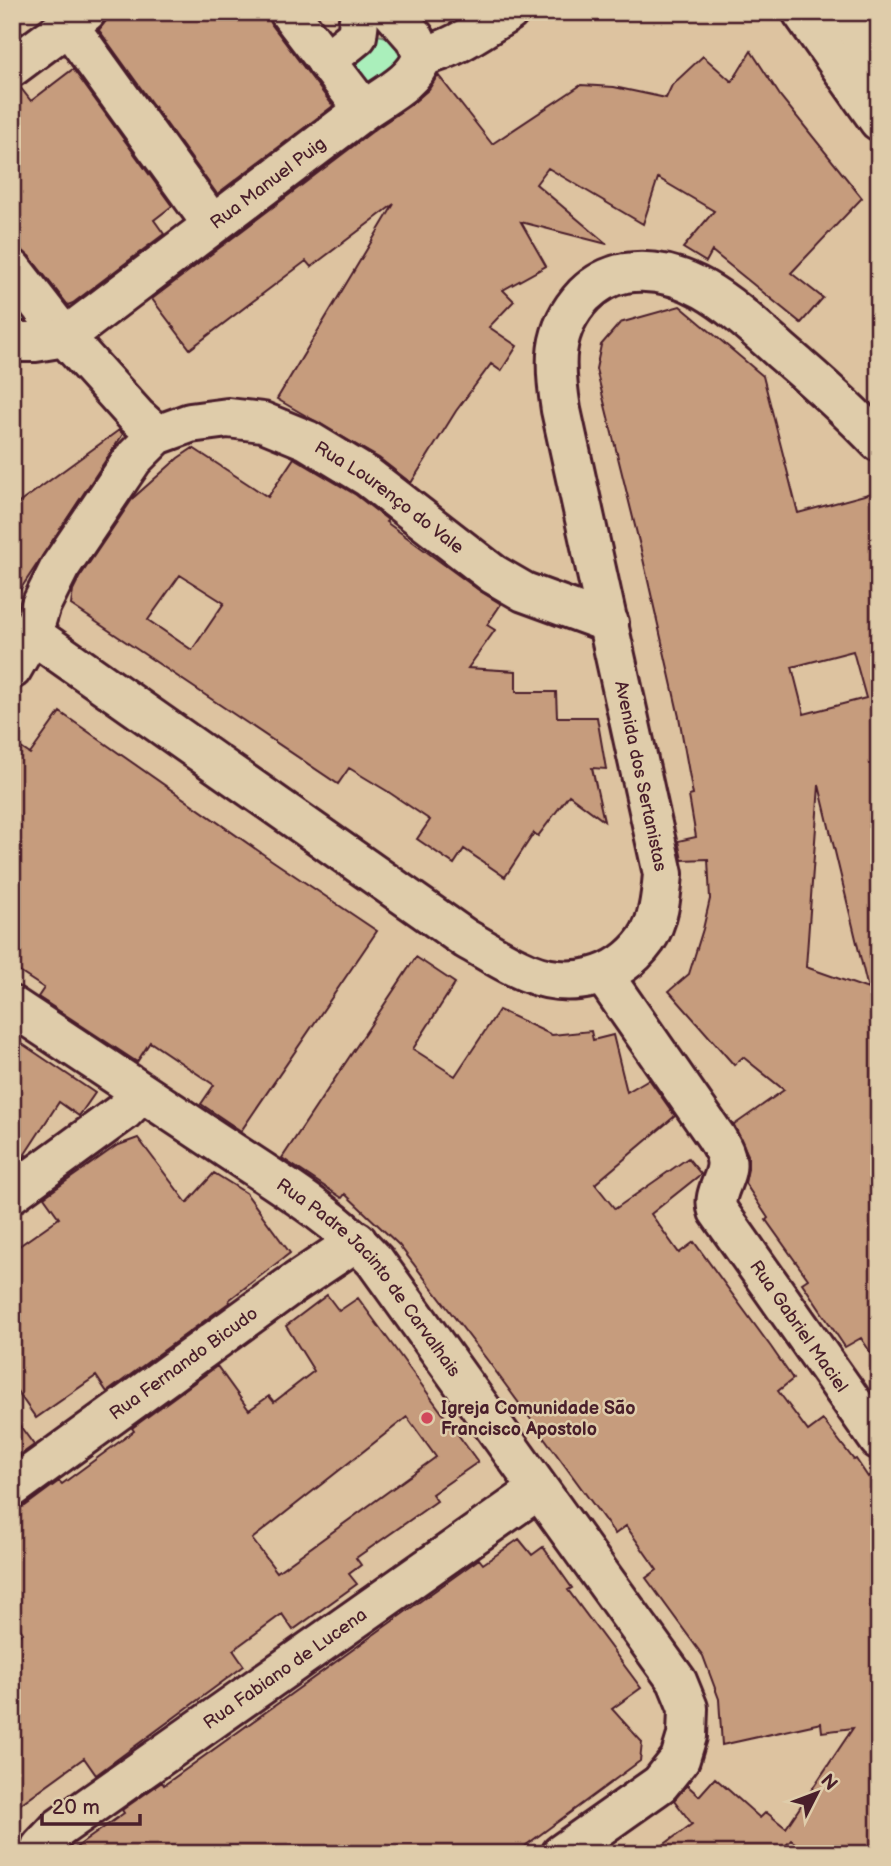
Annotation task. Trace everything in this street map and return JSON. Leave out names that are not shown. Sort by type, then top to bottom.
[{"type":"street","points":[[289,12],[363,110]]},
{"type":"street","points":[[326,61],[357,36],[360,12]]},
{"type":"street","points":[[392,12],[415,38],[423,56],[450,48],[509,12]]},
{"type":"street","points":[[802,12],[879,121]]},
{"type":"street","points":[[845,12],[879,66]]},
{"type":"street","points":[[12,67],[77,19],[212,224]]},
{"type":"street","name":"Rua Manuel Puig","points":[[65,337],[405,81],[419,68],[423,56]]},
{"type":"street","points":[[12,269],[65,337],[136,416],[157,435],[133,459],[60,566],[41,605],[32,634],[12,669]]},
{"type":"street","name":"Avenida dos Sertanistas","points":[[32,634],[466,939],[528,973],[568,982],[604,976],[629,958],[646,940],[656,919],[663,874],[555,374],[556,352],[561,332],[573,307],[591,288],[609,276],[638,271],[665,273],[692,283],[726,303],[841,403],[879,442]]},
{"type":"street","points":[[12,342],[35,342],[65,337]]},
{"type":"street","name":"Rua Lourenço do Vale","points":[[157,435],[190,423],[228,418],[263,422],[307,440],[368,477],[493,574],[524,592],[609,623]]},
{"type":"street","name":"Rua Gabriel Maciel","points":[[604,976],[724,1152],[726,1168],[716,1198],[718,1211],[879,1440]]},
{"type":"street","name":"Rua Padre Jacinto de Carvalhais","points":[[12,1006],[340,1226],[357,1241],[375,1261],[677,1681],[688,1708],[687,1736],[680,1759],[660,1784],[561,1854]]},
{"type":"street","points":[[12,1193],[124,1111],[142,1093]]},
{"type":"street","name":"Rua Fernando Bicudo","points":[[12,1488],[287,1288],[357,1241]]},
{"type":"street","name":"Rua Fabiano de Lucena","points":[[39,1854],[41,1847],[59,1828],[538,1490]]},
{"type":"green space","points":[[375,35],[395,42],[406,61],[368,88],[351,67],[353,50]]},
{"type":"green space","points":[[12,284],[43,324],[12,328]]},
{"type":"building","points":[[109,12],[268,12],[272,25],[333,106],[217,194],[99,30]]},
{"type":"building","points":[[751,51],[781,97],[862,198],[791,273],[823,298],[801,323],[712,251],[706,262],[683,248],[714,211],[658,178],[643,224],[548,168],[536,184],[607,244],[521,222],[546,266],[503,290],[514,301],[489,327],[517,346],[501,371],[491,364],[456,411],[411,483],[379,458],[277,399],[394,204],[311,267],[306,261],[190,349],[152,299],[412,104],[429,89],[438,75],[492,144],[581,85],[614,87],[666,98],[672,85],[703,56],[732,82]]},
{"type":"building","points":[[73,69],[172,206],[154,220],[164,234],[68,305],[29,256],[12,245],[12,88],[20,87],[31,101]]},
{"type":"building","points":[[680,306],[763,376],[798,513],[879,491],[879,1365],[861,1338],[845,1347],[802,1283],[808,1279],[766,1220],[768,1218],[745,1183],[748,1155],[734,1125],[784,1090],[743,1057],[734,1065],[669,991],[689,974],[703,929],[710,899],[708,859],[682,860],[678,841],[696,837],[689,796],[693,795],[679,717],[641,550],[596,369],[601,345],[620,323]],"holes":[[[853,651],[866,698],[804,714],[792,667]],[[819,785],[868,989],[806,967]]]},
{"type":"building","points":[[119,430],[123,434],[12,602],[12,508]]},
{"type":"building","points":[[193,448],[268,497],[294,458],[356,495],[388,520],[386,522],[501,604],[487,625],[495,630],[468,668],[516,671],[516,692],[556,692],[557,717],[597,717],[606,769],[592,768],[604,821],[569,795],[538,836],[534,833],[505,877],[464,849],[454,864],[417,839],[430,820],[349,768],[338,784],[71,605],[73,590],[79,578],[133,498]],"holes":[[[180,575],[224,603],[192,650],[148,620]]]},
{"type":"building","points":[[60,712],[377,931],[241,1131],[201,1104],[214,1085],[150,1042],[137,1062],[38,997],[44,988],[12,967],[12,761],[21,748],[30,754]]},
{"type":"building","points":[[416,957],[455,983],[413,1049],[455,1076],[499,1010],[552,1035],[591,1031],[593,1040],[613,1035],[627,1092],[649,1079],[675,1116],[595,1184],[615,1209],[688,1158],[701,1174],[651,1214],[679,1253],[694,1242],[771,1347],[793,1379],[778,1391],[808,1431],[823,1420],[868,1477],[879,1468],[879,1854],[809,1854],[791,1840],[778,1854],[651,1854],[692,1824],[674,1800],[687,1785],[699,1796],[715,1778],[760,1818],[766,1812],[786,1828],[853,1728],[822,1732],[821,1723],[722,1745],[719,1699],[703,1656],[646,1578],[657,1570],[626,1526],[615,1534],[399,1245],[345,1194],[342,1198],[282,1158]]},
{"type":"building","points":[[12,1037],[95,1093],[79,1116],[59,1102],[26,1155],[12,1166]]},
{"type":"building","points":[[138,1138],[187,1203],[214,1173],[246,1193],[290,1253],[229,1300],[230,1302],[107,1392],[96,1376],[36,1418],[12,1384],[12,1251],[59,1218],[44,1197],[116,1146]]},
{"type":"building","points":[[327,1295],[339,1311],[358,1298],[478,1462],[432,1494],[437,1501],[356,1558],[361,1565],[349,1574],[357,1584],[293,1630],[282,1614],[233,1650],[244,1666],[96,1775],[84,1758],[12,1810],[12,1640],[23,1633],[12,1617],[12,1510],[25,1506],[59,1481],[62,1484],[134,1431],[132,1428],[217,1366],[249,1410],[269,1396],[274,1402],[314,1371],[286,1326]],"holes":[[[407,1417],[436,1457],[277,1572],[252,1539]]]},
{"type":"building","points":[[12,1415],[34,1445],[12,1461]]},
{"type":"building","points":[[519,1539],[532,1555],[543,1547],[572,1588],[568,1590],[641,1688],[612,1709],[642,1742],[640,1761],[514,1854],[67,1854],[124,1813],[122,1810],[162,1782],[164,1785],[479,1559],[483,1564]]},
{"type":"place","name":"Igreja Comunidade São Francisco Apostolo","points":[[427,1418]]}]
